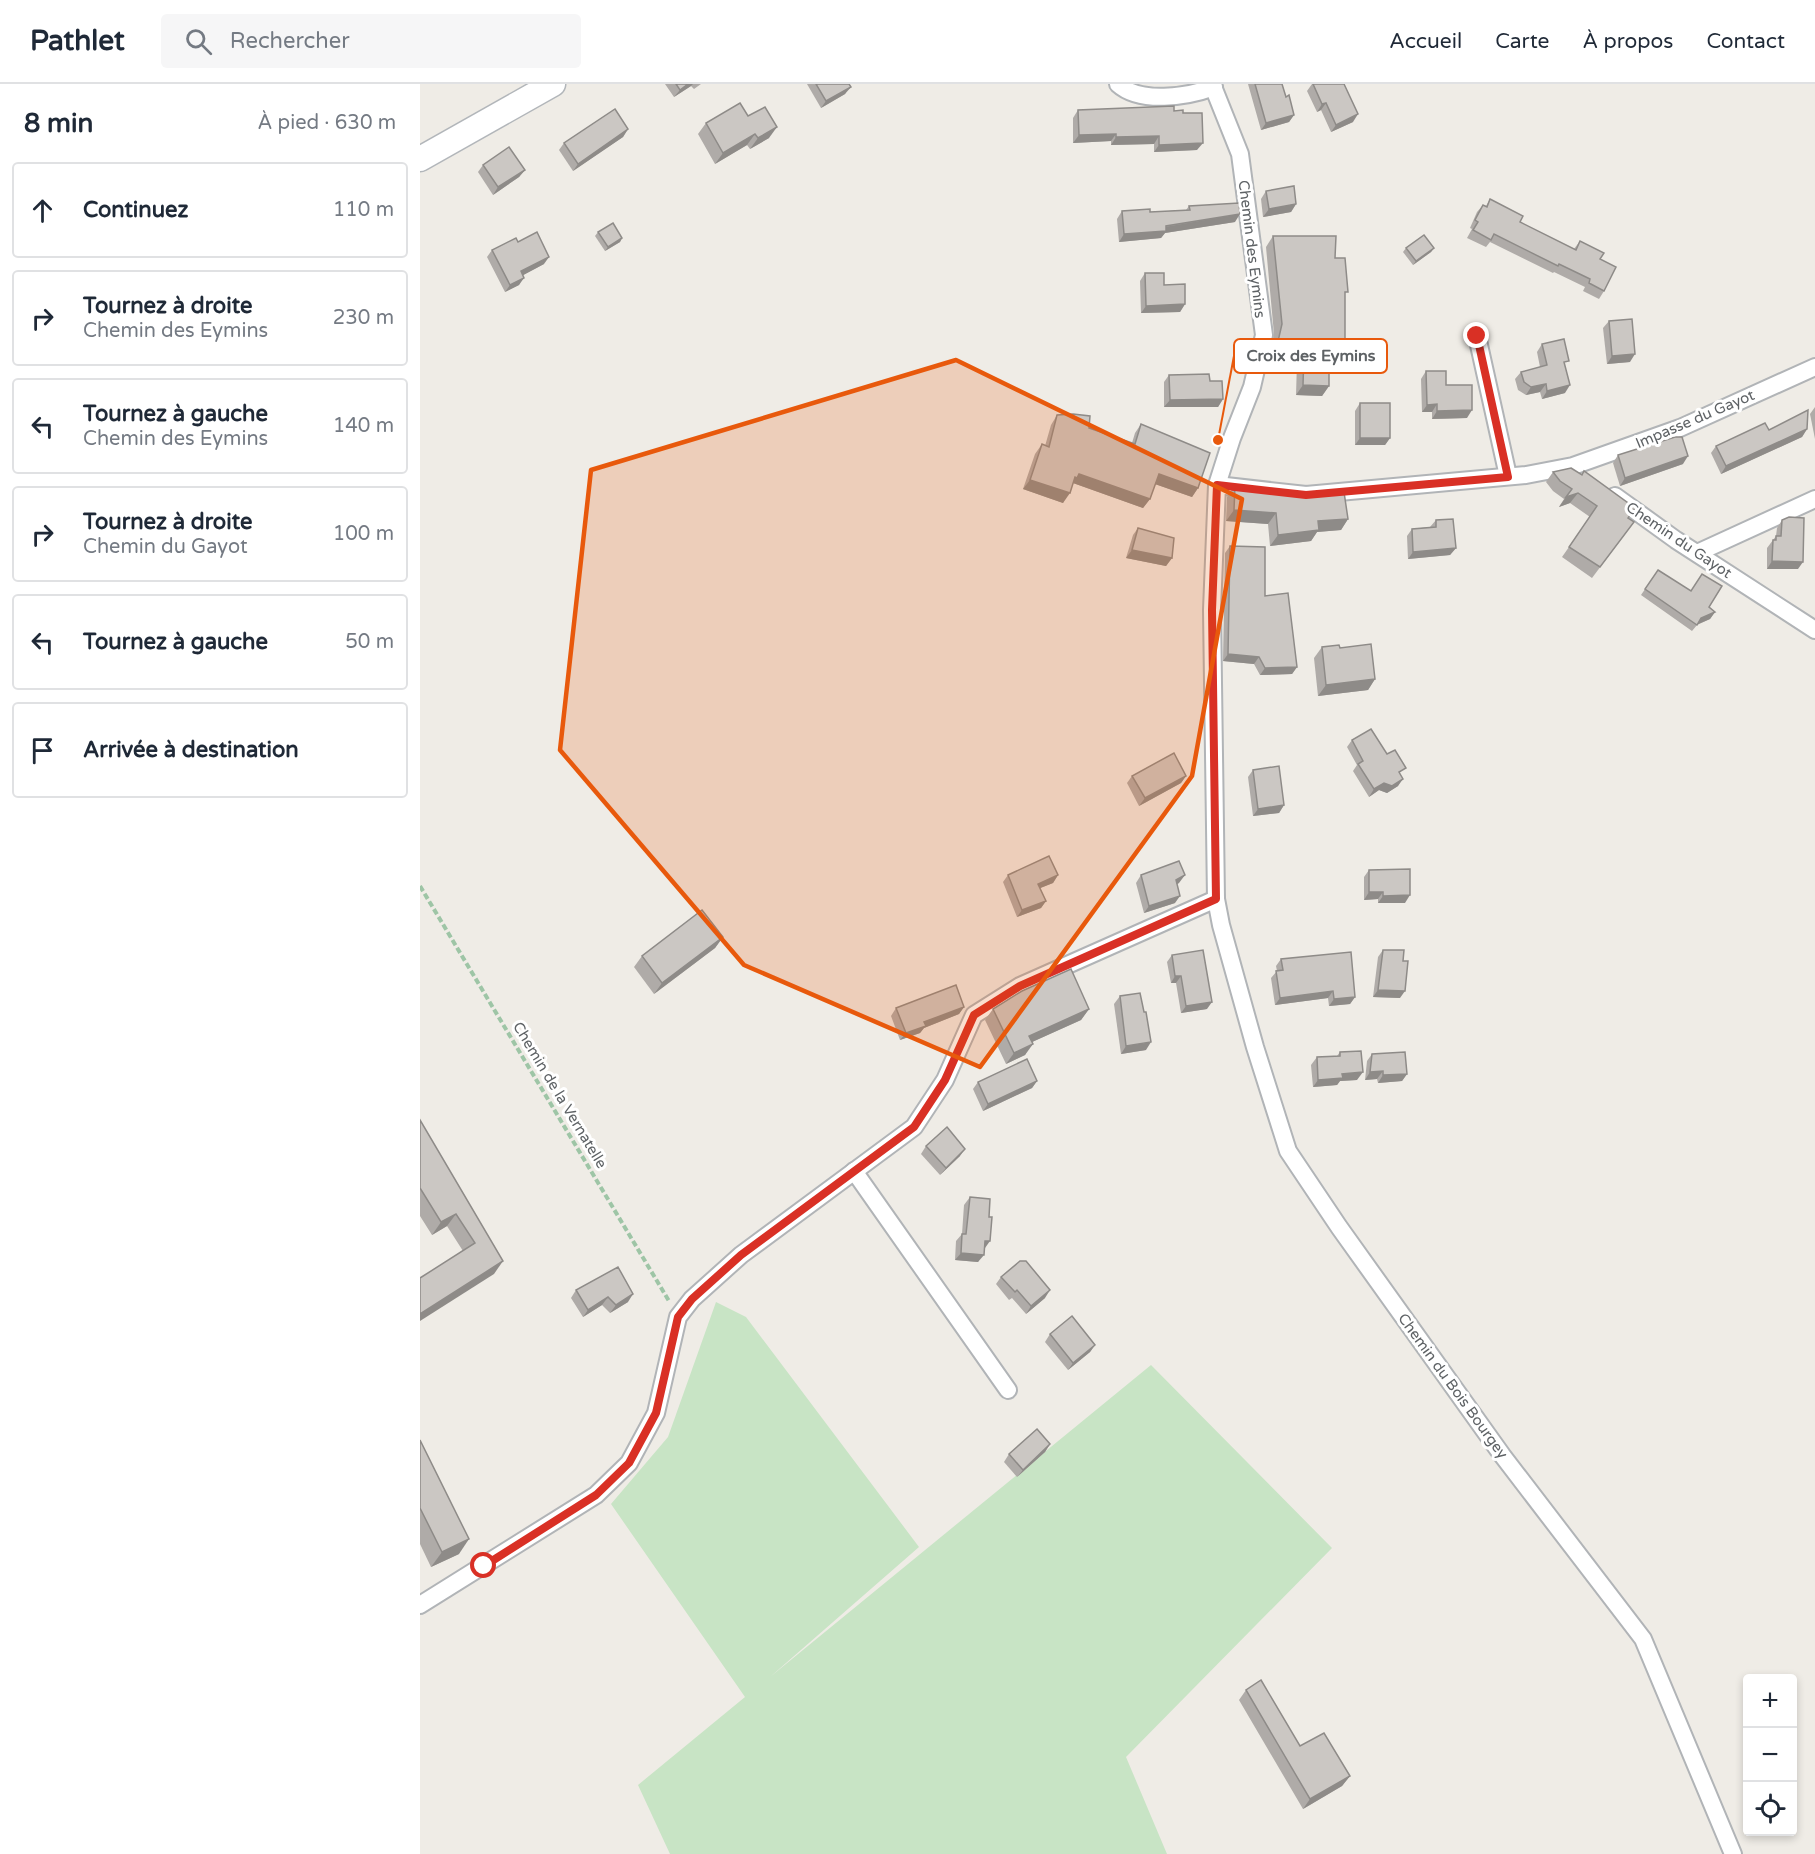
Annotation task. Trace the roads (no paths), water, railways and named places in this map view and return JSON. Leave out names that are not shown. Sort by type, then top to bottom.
[{"type":"street","points":[[420,159],[553,84]]},
{"type":"street","points":[[1118,84],[1127,92],[1149,96],[1195,94],[1213,86]]},
{"type":"street","name":"Chemin des Eymins","points":[[1213,86],[1240,154],[1264,335],[1252,387],[1217,485],[1212,610],[1216,899]]},
{"type":"street","points":[[1477,336],[1508,477]]},
{"type":"street","name":"Impasse du Gayot","points":[[1573,466],[1680,428],[1815,367]]},
{"type":"street","points":[[1217,485],[1306,495],[1508,477],[1573,466]]},
{"type":"street","name":"Chemin du Gayot","points":[[1573,466],[1697,553],[1815,630]]},
{"type":"street","points":[[1697,553],[1815,500]]},
{"type":"street","points":[[420,1605],[596,1495],[629,1463],[656,1413],[678,1317],[692,1299],[741,1255],[914,1127],[945,1080],[974,1015],[1020,986],[1216,899]]},
{"type":"street","name":"Chemin du Bois Bourgey","points":[[1216,899],[1252,1036],[1288,1151],[1339,1227],[1495,1445],[1643,1639],[1733,1854]]},
{"type":"street","points":[[854,1171],[1008,1390]]},
{"type":"place","name":"Croix des Eymins","points":[[1218,440]]}]
